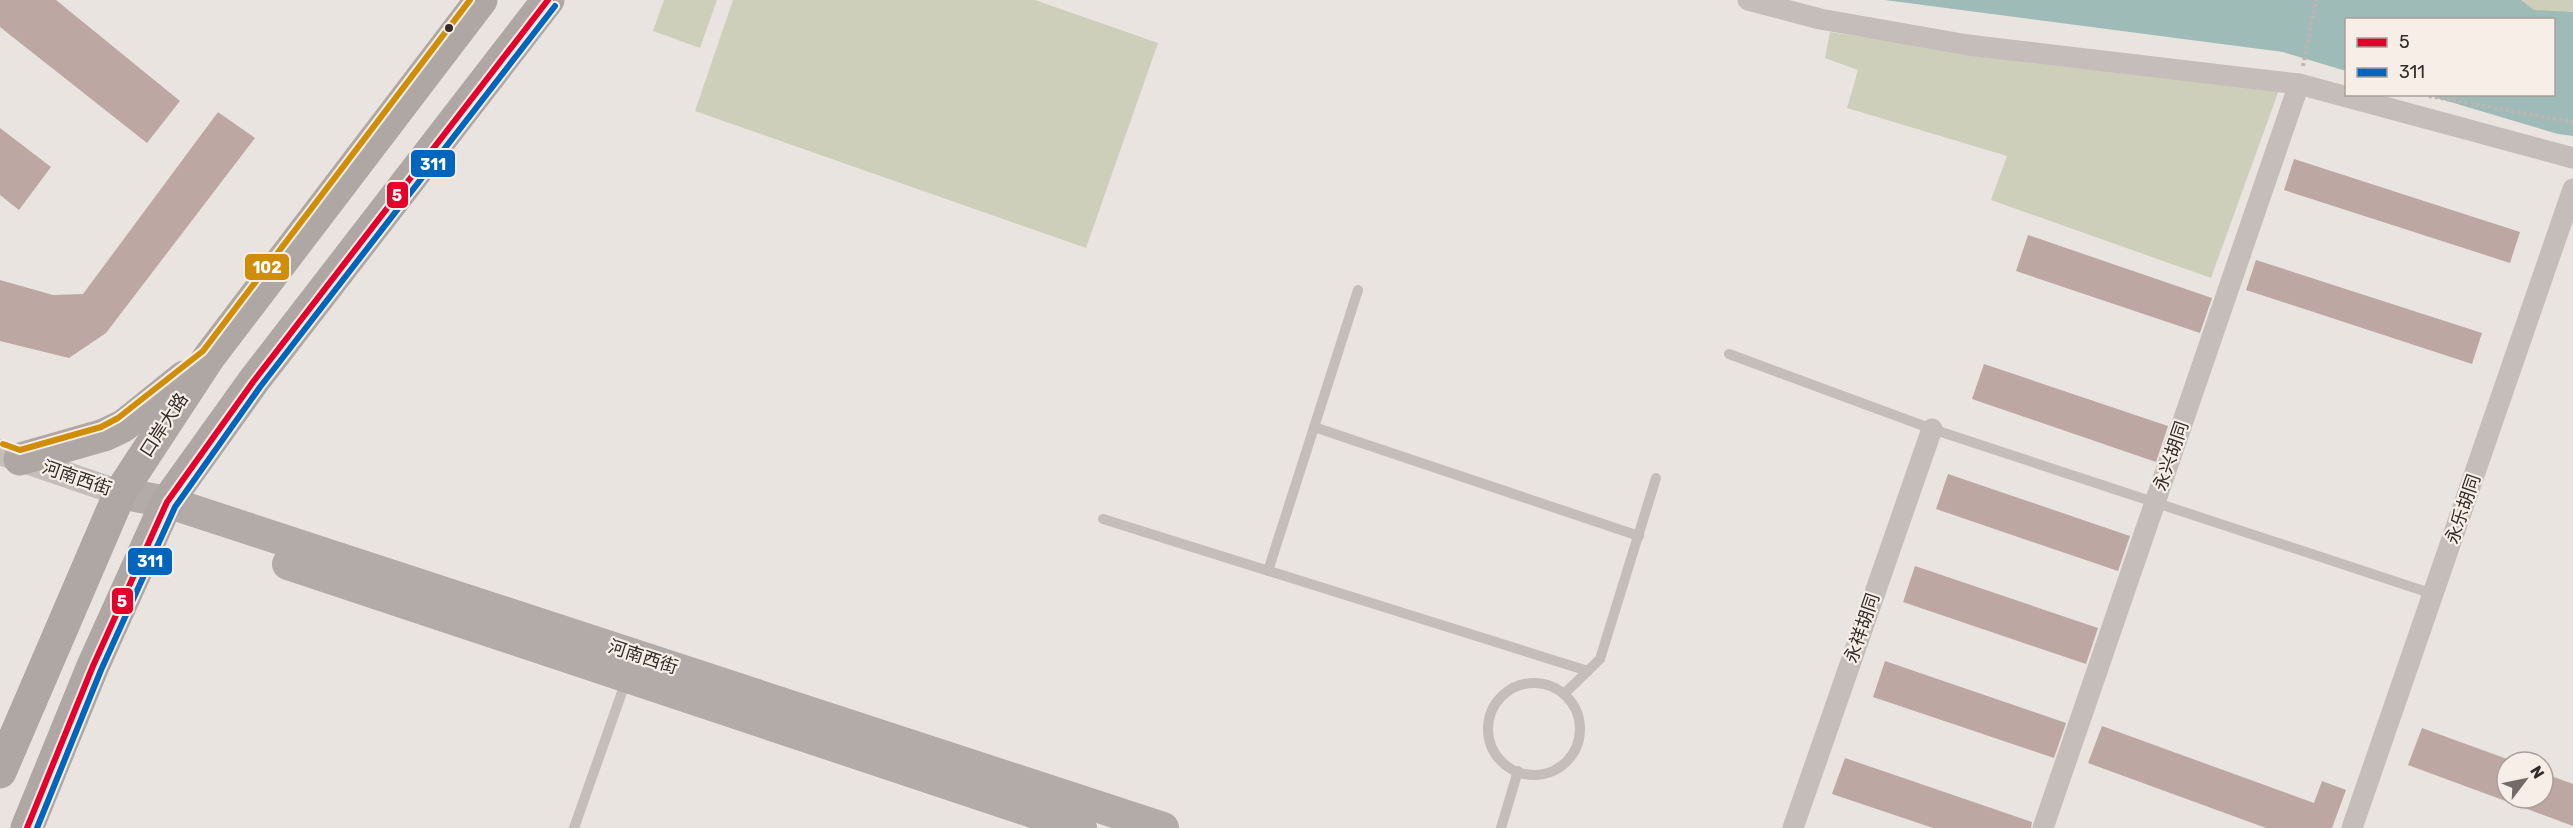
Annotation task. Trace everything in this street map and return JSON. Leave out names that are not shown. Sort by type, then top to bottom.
[{"type":"highway","name":"口岸大路","points":[[0,772],[120,493],[209,357],[480,0]]},
{"type":"highway","points":[[27,828],[93,666],[163,511],[253,382],[548,0]]},
{"type":"highway","points":[[10,455],[104,435],[123,426],[209,357]]},
{"type":"main road","name":"河南西街","points":[[120,493],[163,511],[627,678],[1081,828]]},
{"type":"main road","name":"河南西街","points":[[163,511],[1163,828]]},
{"type":"street","points":[[1748,0],[1820,19],[1968,45],[2301,75],[2345,88]]},
{"type":"street","name":"永兴胡同","points":[[2043,828],[2301,75]]},
{"type":"street","points":[[2370,96],[2573,158]]},
{"type":"street","name":"永乐胡同","points":[[2352,828],[2573,189]]},
{"type":"street","name":"永祥胡同","points":[[1793,828],[1932,429]]},
{"type":"street","name":"河南西街","points":[[10,455],[120,493]]},
{"type":"lane","points":[[1268,570],[1358,290]]},
{"type":"lane","points":[[1729,354],[1932,429],[2433,594]]},
{"type":"lane","points":[[1314,427],[1638,536]]},
{"type":"lane","points":[[1564,694],[1600,659],[1656,478]]},
{"type":"lane","points":[[1103,519],[1588,671]]},
{"type":"lane","points":[[574,828],[627,678]]},
{"type":"lane","points":[[1535,683],[1550,686],[1564,694],[1574,706],[1580,721],[1580,735],[1575,750],[1567,761],[1555,770],[1541,775],[1527,775],[1501,761],[1492,748],[1488,735],[1489,719],[1495,704],[1506,692],[1519,685],[1535,683]]},
{"type":"lane","points":[[1501,828],[1518,771]]},
{"type":"path","points":[[2301,75],[2316,0]]},
{"type":"path","points":[[2432,96],[2573,122]]},
{"type":"green space","points":[[664,0],[717,0],[700,48],[653,31]]},
{"type":"green space","points":[[733,0],[1035,0],[1158,43],[1086,248],[695,111]]},
{"type":"green space","points":[[2448,0],[2573,0],[2573,24],[2555,21],[2555,18],[2542,18]]},
{"type":"green space","points":[[1830,32],[2032,63],[2279,90],[2211,278],[1991,200],[2007,156],[1847,108],[1858,70],[1825,58]]},
{"type":"water","points":[[1885,0],[2521,0],[2534,10],[2573,12],[2573,136],[2558,134],[2430,96],[2555,96],[2555,18],[2345,18],[2345,71],[2283,52]]},
{"type":"building","points":[[0,0],[56,0],[180,101],[147,143],[0,27]]},
{"type":"building","points":[[218,112],[255,138],[106,333],[69,358],[0,341],[0,280],[53,295],[83,294]]},
{"type":"building","points":[[0,128],[51,167],[19,210],[0,195]]},
{"type":"building","points":[[2294,159],[2520,232],[2510,263],[2284,190]]},
{"type":"building","points":[[2028,235],[2212,298],[2200,333],[2016,271]]},
{"type":"building","points":[[2256,260],[2482,333],[2472,364],[2246,290]]},
{"type":"building","points":[[1984,364],[2168,426],[2156,462],[1972,399]]},
{"type":"building","points":[[1948,474],[2130,536],[2118,571],[1936,509]]},
{"type":"building","points":[[1915,566],[2098,628],[2086,664],[1903,602]]},
{"type":"building","points":[[1885,661],[2066,723],[2054,758],[1873,697]]},
{"type":"building","points":[[2102,726],[2314,803],[2322,781],[2346,790],[2332,828],[2266,828],[2088,763]]},
{"type":"building","points":[[2422,728],[2495,755],[2495,797],[2408,765]]},
{"type":"building","points":[[1845,758],[2032,822],[2031,828],[1933,828],[1832,794]]},
{"type":"building","points":[[2555,777],[2573,784],[2573,826],[2530,810],[2555,810]]},
{"type":"transit line","name":"102","points":[[3,444],[20,450],[101,427],[118,418],[203,351],[470,0]]},
{"type":"transit line","name":"5","points":[[27,828],[93,666],[167,502],[253,382],[548,0]]},
{"type":"transit line","name":"311","points":[[37,828],[101,670],[175,507],[260,387],[555,6]]}]
